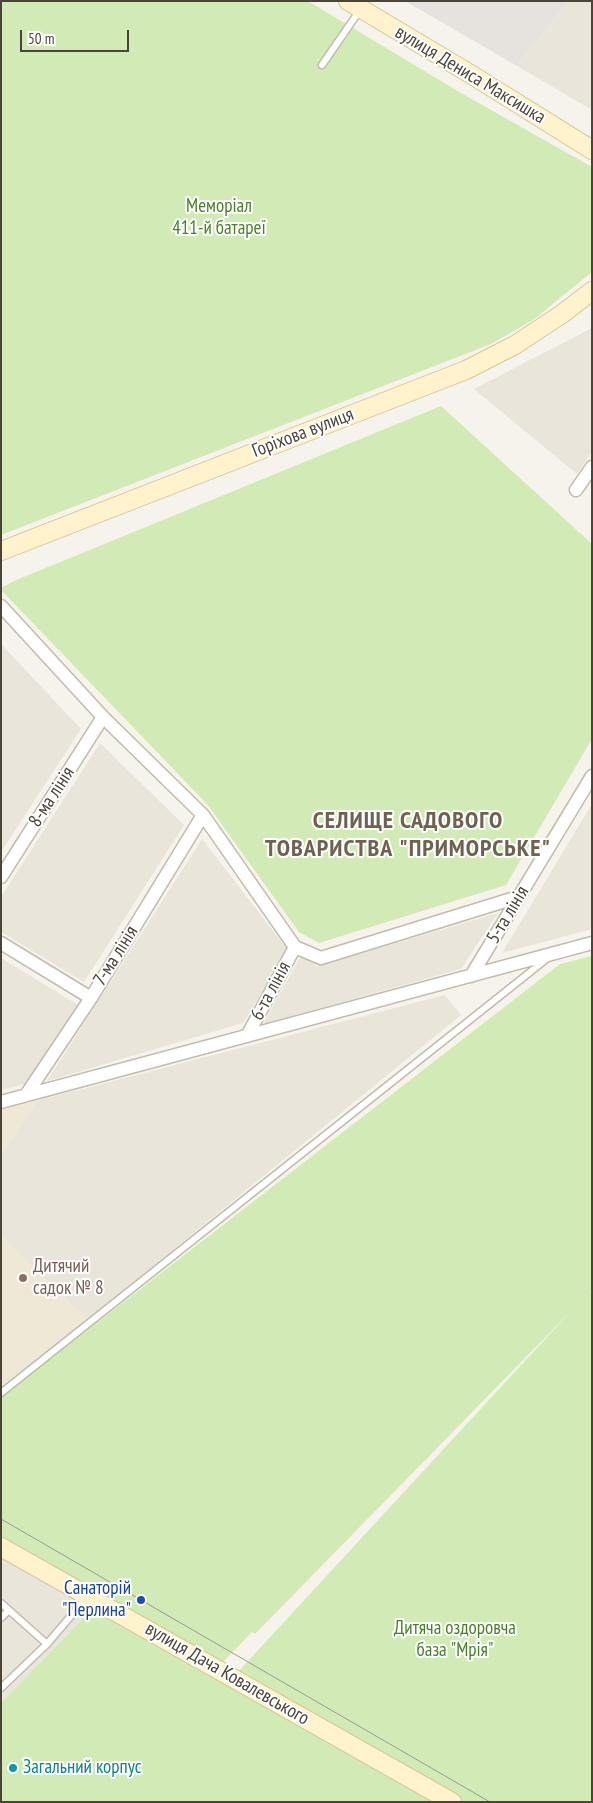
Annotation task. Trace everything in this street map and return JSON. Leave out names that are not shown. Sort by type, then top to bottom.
[{"type":"street","name":"вулиця Дениса Максишка","points":[[358,4],[592,150]]},
{"type":"street","name":"Горіхова вулиця","points":[[1,551],[466,370],[515,345],[562,314],[592,291]]},
{"type":"street","points":[[576,490],[592,467]]},
{"type":"street","points":[[1,606],[103,717],[203,815],[295,947],[321,958],[518,897]]},
{"type":"street","name":"8-ма лінія","points":[[1,877],[103,717]]},
{"type":"street","name":"5-та лінія","points":[[471,976],[592,776]]},
{"type":"street","name":"7-ма лінія","points":[[26,1095],[91,998],[203,815]]},
{"type":"street","points":[[1,943],[91,998]]},
{"type":"street","points":[[1,1102],[592,943]]},
{"type":"street","name":"6-та лінія","points":[[247,1036],[295,947]]},
{"type":"street","name":"вулиця Дача Ковалевського","points":[[1,1546],[452,1802]]},
{"type":"lane","points":[[322,65],[358,4]]},
{"type":"lane","points":[[1,1393],[554,954]]},
{"type":"lane","points":[[1,1688],[46,1644],[88,1595]]},
{"type":"lane","points":[[1,1602],[46,1644]]},
{"type":"lane","points":[[1,1618],[9,1610]]},
{"type":"shaded area","points":[[405,1],[569,1],[517,66]]},
{"type":"shaded area","points":[[569,1],[592,1],[592,110],[517,66]]},
{"type":"shaded area","points":[[592,328],[592,452],[577,474],[474,389]]},
{"type":"shaded area","points":[[1,644],[81,729],[1,852]]},
{"type":"shaded area","points":[[100,743],[184,825],[84,982],[1,932],[1,897]]},
{"type":"shaded area","points":[[592,804],[592,929],[502,953]]},
{"type":"shaded area","points":[[202,839],[288,950],[243,1023],[47,1081]]},
{"type":"shaded area","points":[[498,913],[461,969],[263,1024],[301,956],[318,966]]},
{"type":"shaded area","points":[[1,958],[78,1005],[25,1084],[1,1090]]},
{"type":"shaded area","points":[[445,995],[461,1015],[87,1320],[1,1236],[1,1155],[36,1101]]},
{"type":"shaded area","points":[[36,1101],[1,1155],[1,1110]]},
{"type":"shaded area","name":"Дитячий садок № 8","points":[[1,1236],[87,1320],[1,1389]]},
{"type":"shaded area","points":[[1,1551],[95,1606],[1,1703]]},
{"type":"green space","name":"Меморіал 411-й батареї","points":[[1,1],[308,1],[461,93],[592,167],[592,272],[533,320],[491,344],[1,535]]},
{"type":"green space","points":[[441,406],[592,544],[592,739],[506,885],[319,943],[299,932],[207,804],[1,588]]},
{"type":"green space","name":"Дитяча оздоровча база \"Мрія\"","points":[[592,956],[592,1289],[590,1292],[592,1293],[592,1802],[463,1802],[237,1673],[572,1310],[255,1634],[252,1632],[220,1665],[1,1541],[1,1397],[560,964]]},
{"type":"green space","points":[[95,1606],[440,1802],[1,1802],[1,1703]]},
{"type":"tram line","points":[[1,1519],[490,1802]]},
{"type":"place","name":"Дитячий садок № 8","points":[[23,1278]]},
{"type":"place","name":"Санаторій \"Перлина\"","points":[[141,1600]]},
{"type":"place","name":"Загальний корпус","points":[[13,1768]]},
{"type":"district","name":"СЕЛИЩЕ САДОВОГО ТОВАРИСТВА \"ПРИМОРСЬКЕ\"","points":[[408,835]]}]
